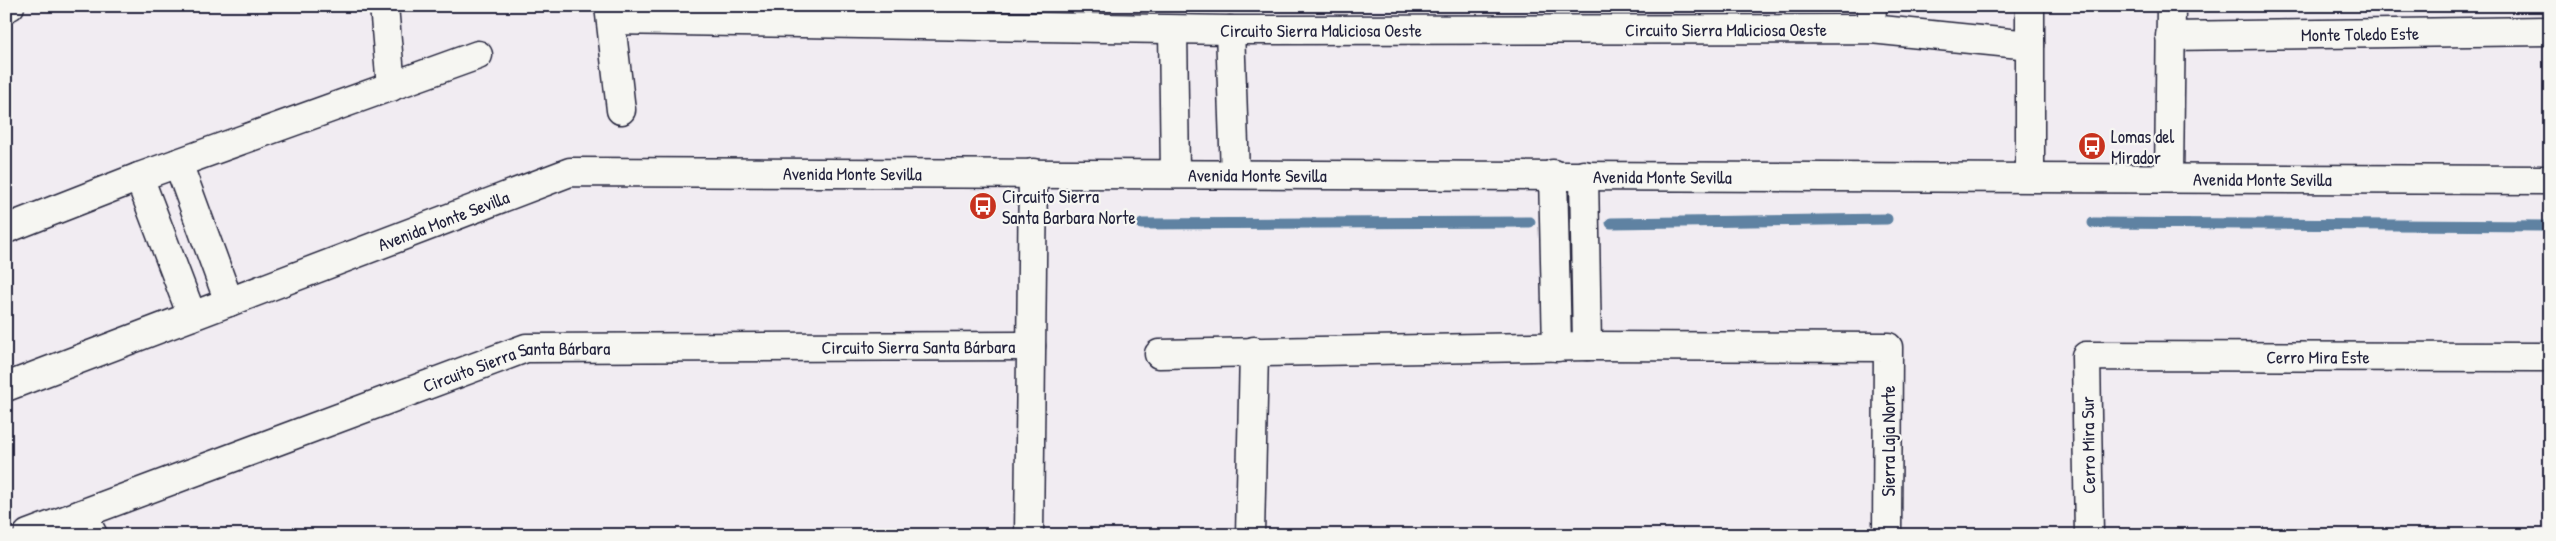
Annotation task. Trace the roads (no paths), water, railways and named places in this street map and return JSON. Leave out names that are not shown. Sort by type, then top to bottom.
[{"type":"street","points":[[384,6],[391,87]]},
{"type":"street","points":[[2030,6],[2030,177]]},
{"type":"street","points":[[2169,178],[2171,6]]},
{"type":"street","points":[[610,13],[621,110]]},
{"type":"street","name":"Circuito Sierra Maliciosa Oeste","points":[[610,13],[1173,30],[1871,18],[2030,45]]},
{"type":"street","points":[[1173,30],[1175,173]]},
{"type":"street","points":[[1230,30],[1235,174]]},
{"type":"street","name":"Monte Toledo Este","points":[[2170,36],[2550,31]]},
{"type":"street","points":[[6,229],[139,177],[478,55]]},
{"type":"street","points":[[178,163],[229,302]]},
{"type":"street","name":"Avenida Monte Sevilla","points":[[8,387],[570,172],[1553,174],[2550,180]]},
{"type":"street","points":[[1029,535],[1033,173]]},
{"type":"street","points":[[1553,174],[1557,347]]},
{"type":"street","points":[[1159,354],[1587,346],[1584,175]]},
{"type":"street","points":[[139,177],[192,316]]},
{"type":"street","name":"Circuito Sierra Santa Bárbara","points":[[28,534],[88,524],[526,348],[1031,346]]},
{"type":"street","name":"Sierra Laja Norte","points":[[1587,346],[1888,347],[1887,535]]},
{"type":"street","points":[[1250,535],[1254,351]]},
{"type":"street","name":"Cerro Mira Este","points":[[2086,356],[2550,357]]},
{"type":"street","name":"Cerro Mira Sur","points":[[2086,356],[2090,535]]},
{"type":"waterway","points":[[1611,223],[1887,219]]},
{"type":"waterway","points":[[1142,224],[1530,222]]},
{"type":"waterway","points":[[2093,223],[2550,226]]},
{"type":"place","name":"Lomas del Mirador","points":[[2092,146]]},
{"type":"place","name":"Circuito Sierra Santa Barbara Norte","points":[[983,206]]}]
